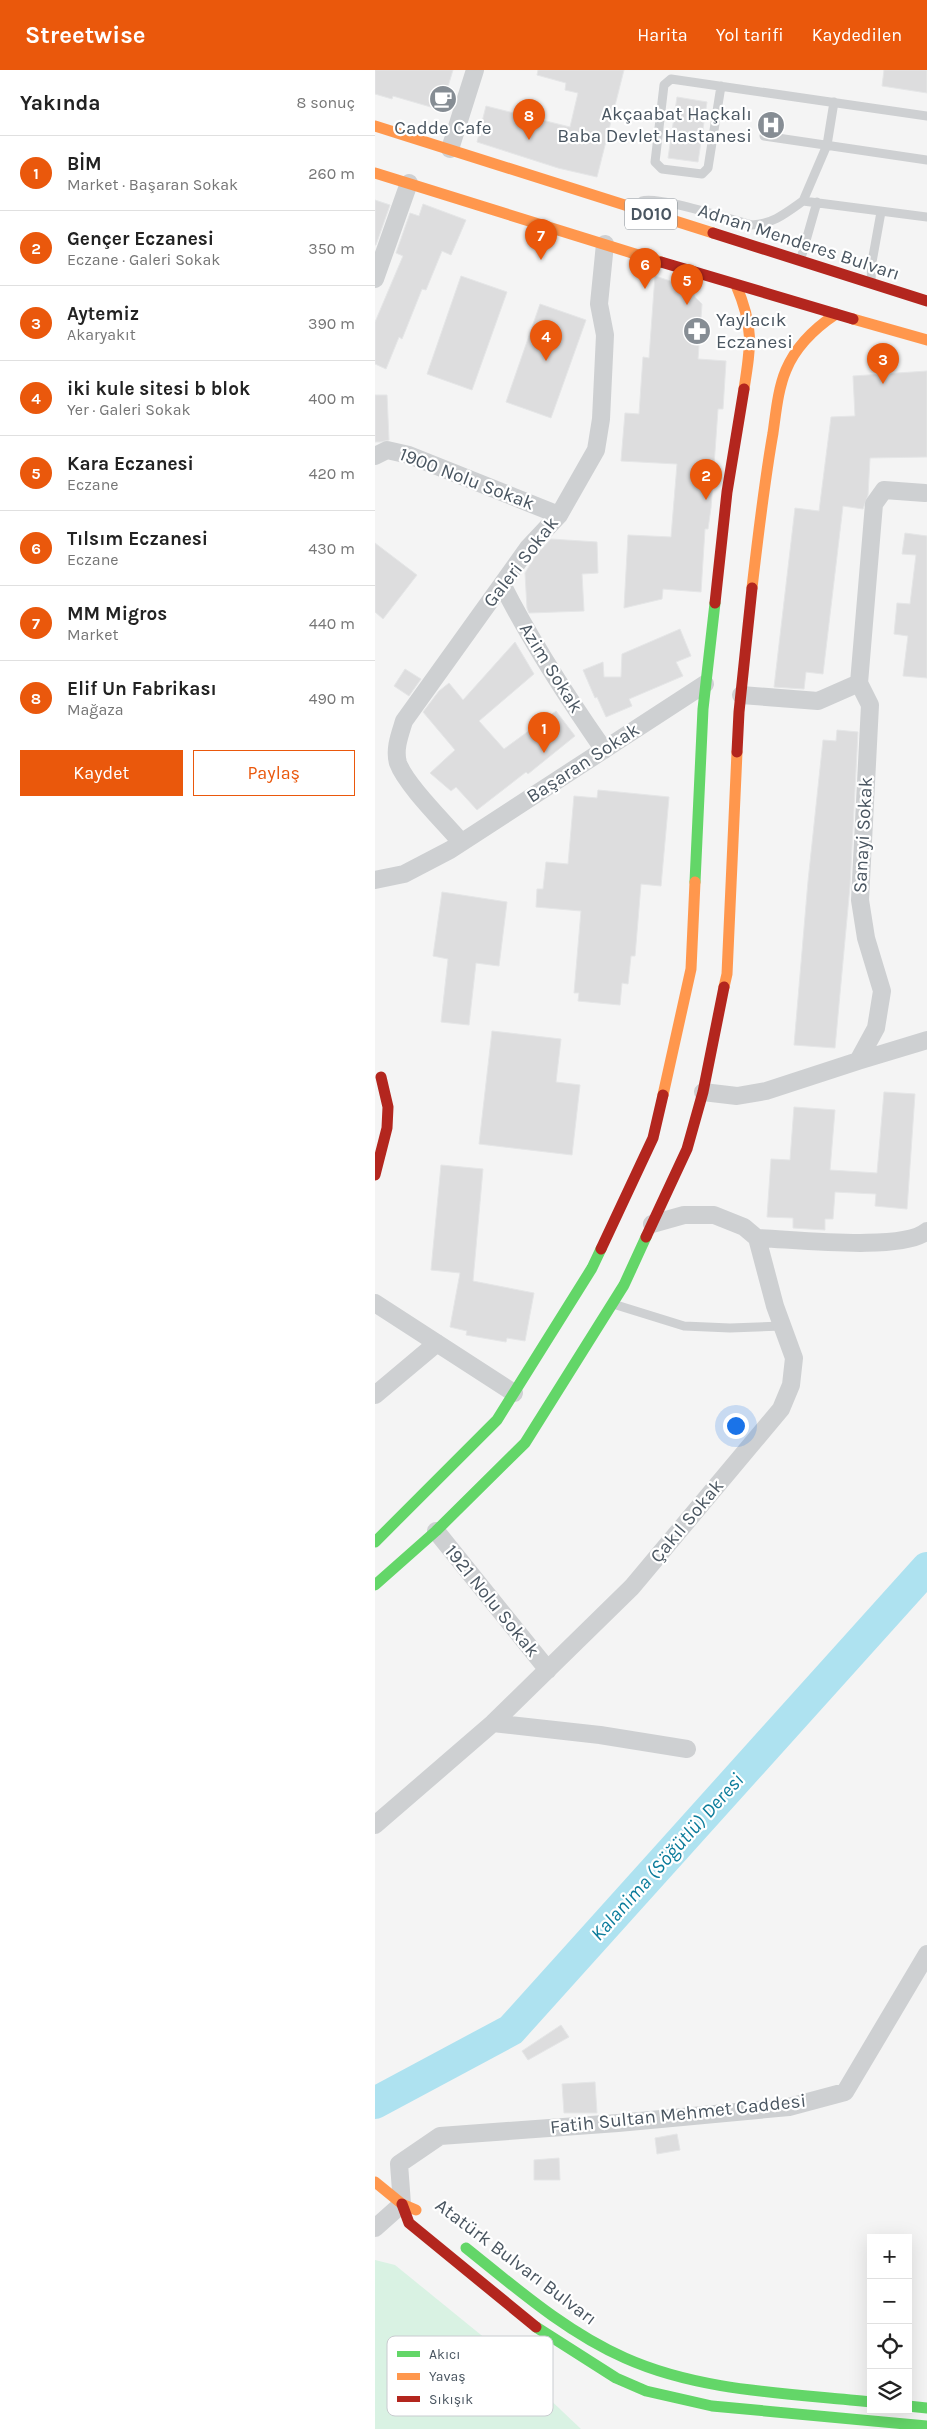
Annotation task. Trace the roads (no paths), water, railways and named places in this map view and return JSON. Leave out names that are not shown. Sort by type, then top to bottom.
[{"type":"main road","name":"Adnan Menderes Bulvarı","points":[[375,126],[927,302]]},
{"type":"main road","name":"D010","points":[[375,173],[736,285],[927,340]]},
{"type":"main road","points":[[375,1542],[497,1420],[592,1268],[653,1138],[691,969],[705,684],[727,492],[751,346],[747,311],[736,285]]},
{"type":"main road","points":[[375,1585],[436,1531],[525,1443],[624,1285],[687,1149],[703,1092],[727,974],[741,695],[762,497],[779,395],[787,370],[803,342],[816,327],[836,314]]},
{"type":"main road","points":[[375,1175],[387,1128],[388,1107],[381,1077]]},
{"type":"main road","name":"Atatürk Bulvarı Bulvarı","points":[[377,2184],[403,2204],[429,2219]]},
{"type":"main road","name":"Atatürk Bulvarı Bulvarı","points":[[403,2204],[409,2223],[547,2336]]},
{"type":"main road","name":"Atatürk Bulvarı Bulvarı","points":[[454,2239],[527,2298],[588,2339],[625,2358],[657,2370],[703,2381],[867,2402]]},
{"type":"main road","name":"Atatürk Bulvarı Bulvarı","points":[[553,2340],[616,2378],[646,2391],[712,2406],[927,2426]]},
{"type":"main road","points":[[912,2406],[927,2408]]},
{"type":"street","points":[[450,149],[475,70]]},
{"type":"street","points":[[375,280],[409,183]]},
{"type":"street","name":"Galeri Sokak","points":[[461,842],[408,779],[398,762],[397,746],[404,721],[528,548],[559,515],[596,450],[601,419],[605,335],[599,304],[605,244]]},
{"type":"street","name":"1900 Nolu Sokak","points":[[375,456],[387,450],[409,455],[559,515]]},
{"type":"street","points":[[741,695],[818,701],[859,683],[874,504],[884,490],[925,494]]},
{"type":"street","name":"Azim Sokak","points":[[502,584],[518,616],[567,697],[604,750]]},
{"type":"street","name":"Sanayi Sokak","points":[[858,1061],[876,1028],[882,991],[866,938],[860,900],[870,705],[859,683]]},
{"type":"street","name":"Başaran Sokak","points":[[375,880],[404,874],[461,842],[705,684]]},
{"type":"street","points":[[703,1092],[737,1096],[766,1091],[927,1040]]},
{"type":"street","points":[[652,1224],[684,1216],[714,1216],[744,1227],[757,1238],[889,1242],[920,1237],[927,1230]]},
{"type":"street","name":"Çakıl Sokak","points":[[375,1825],[493,1723],[632,1586],[781,1409],[791,1385],[794,1358],[782,1326],[757,1238]]},
{"type":"street","points":[[375,1303],[514,1393]]},
{"type":"street","points":[[375,1395],[437,1343]]},
{"type":"street","name":"1921 Nolu Sokak","points":[[436,1531],[548,1670]]},
{"type":"street","points":[[493,1723],[581,1733],[687,1749]]},
{"type":"street","name":"Fatih Sultan Mehmet Caddesi","points":[[403,2204],[399,2164],[441,2136],[618,2123],[789,2107],[845,2092],[927,1954]]},
{"type":"street","points":[[375,2228],[403,2204]]},
{"type":"lane","points":[[721,86],[708,168],[701,174],[662,169],[655,162],[664,85],[671,79],[721,86],[834,102],[927,116]]},
{"type":"lane","points":[[628,206],[647,199],[663,200],[752,225],[764,224],[780,218],[803,201],[827,145],[834,102]]},
{"type":"lane","points":[[763,136],[927,160]]},
{"type":"lane","points":[[803,201],[927,217]]},
{"type":"lane","points":[[801,261],[817,202]]},
{"type":"lane","points":[[871,284],[872,262],[881,212]]},
{"type":"lane","points":[[612,1304],[684,1326],[730,1328],[782,1326]]},
{"type":"waterway","name":"Kalanima (Söğütlü) Deresi","points":[[375,2103],[511,2030],[927,1568]]},
{"type":"place","name":"Cadde Cafe","points":[[443,99]]},
{"type":"place","name":"Akçaabat Haçkalı Baba Devlet Hastanesi","points":[[771,125]]},
{"type":"place","name":"Elif Un Fabrikası","points":[[529,140]]},
{"type":"place","name":"MM Migros","points":[[541,260]]},
{"type":"place","name":"Tılsım Eczanesi","points":[[645,289]]},
{"type":"place","name":"Kara Eczanesi","points":[[687,305]]},
{"type":"place","name":"Yaylacık Eczanesi","points":[[697,331]]},
{"type":"place","name":"iki kule sitesi b blok","points":[[546,361]]},
{"type":"place","name":"Aytemiz","points":[[883,384]]},
{"type":"place","name":"Gençer Eczanesi","points":[[706,500]]},
{"type":"place","name":"BİM","points":[[544,753]]}]
